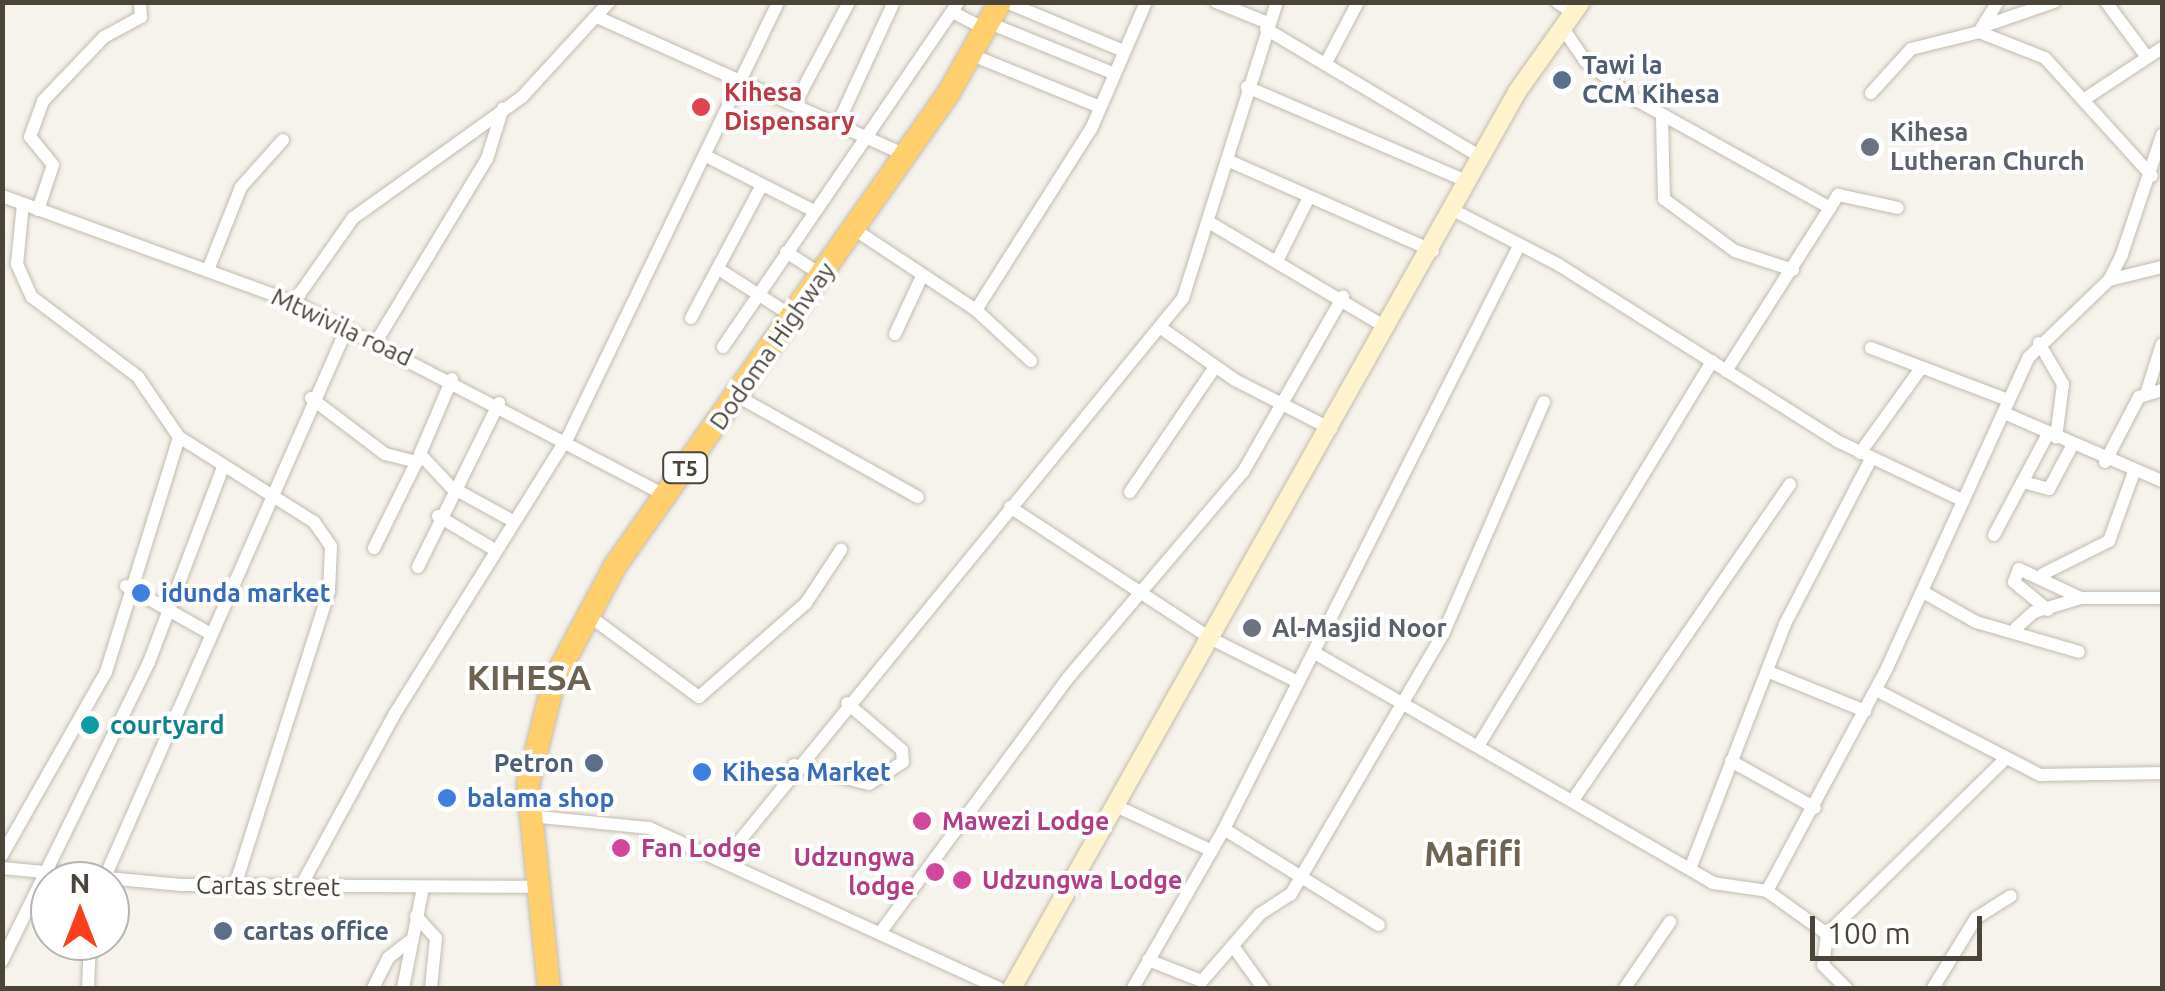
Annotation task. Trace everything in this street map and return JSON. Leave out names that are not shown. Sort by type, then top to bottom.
[{"type":"highway","name":"Dodoma Highway","points":[[549,988],[528,816],[542,714],[588,615],[665,495],[854,230],[972,55],[995,14]]},
{"type":"street","points":[[38,210],[53,160],[30,137],[43,102],[104,37],[142,17],[140,2]]},
{"type":"street","points":[[294,302],[353,218],[503,108],[610,2]]},
{"type":"street","points":[[302,884],[511,520],[568,437],[744,82],[778,2]]},
{"type":"street","points":[[798,100],[850,2]]},
{"type":"street","points":[[839,121],[894,2]]},
{"type":"street","points":[[976,310],[1100,107],[1146,2]]},
{"type":"street","points":[[1216,2],[1267,26],[1482,157]]},
{"type":"street","points":[[724,860],[794,765],[1161,328],[1212,224],[1247,87],[1277,2]]},
{"type":"street","points":[[1327,61],[1358,2]]},
{"type":"street","points":[[1984,28],[1998,2]]},
{"type":"street","points":[[1871,93],[1911,49],[2054,2]]},
{"type":"street","points":[[2106,2],[2147,57]]},
{"type":"street","points":[[723,347],[812,210],[955,7],[995,14],[1124,51]]},
{"type":"street","points":[[1568,11],[1602,77],[1662,118],[1830,208]]},
{"type":"street","points":[[1012,988],[1568,11]]},
{"type":"street","points":[[995,14],[1113,72]]},
{"type":"street","points":[[597,17],[744,82],[798,100],[905,155]]},
{"type":"street","points":[[1984,28],[2045,58],[2152,176]]},
{"type":"street","points":[[2083,100],[2162,48]]},
{"type":"street","points":[[972,55],[1100,107]]},
{"type":"street","points":[[1247,87],[1469,182]]},
{"type":"street","points":[[376,342],[487,160],[503,108]]},
{"type":"street","points":[[1662,118],[1664,200],[1735,251],[1793,270]]},
{"type":"street","points":[[1768,891],[1876,690],[2038,344],[2109,280],[2152,176],[2162,135]]},
{"type":"street","points":[[208,270],[241,187],[283,140]]},
{"type":"street","points":[[708,156],[812,210]]},
{"type":"street","points":[[1227,160],[1432,251]]},
{"type":"street","points":[[691,318],[762,185]]},
{"type":"street","points":[[1726,370],[1830,208],[1845,191],[1898,208]]},
{"type":"street","name":"Mtwivila road","points":[[2,196],[294,302],[568,437],[665,495]]},
{"type":"street","points":[[1279,257],[1309,198]]},
{"type":"street","points":[[23,204],[18,264],[25,288],[138,377],[179,437],[314,522],[334,564],[235,884]]},
{"type":"street","points":[[1455,211],[1520,246],[1865,456],[1964,502]]},
{"type":"street","points":[[1212,224],[1279,257],[1387,328]]},
{"type":"street","points":[[854,230],[976,310],[1031,362]]},
{"type":"street","points":[[1133,988],[1224,828],[1520,246]]},
{"type":"street","points":[[786,252],[822,274]]},
{"type":"street","points":[[2109,280],[2162,267]]},
{"type":"street","points":[[720,270],[792,316]]},
{"type":"street","points":[[894,334],[922,276]]},
{"type":"street","points":[[880,933],[1139,590],[1243,472],[1343,297]]},
{"type":"street","points":[[106,861],[311,398],[346,328]]},
{"type":"street","points":[[1161,328],[1280,406],[1331,428]]},
{"type":"street","points":[[1994,535],[2052,436],[2062,384],[2038,344]]},
{"type":"street","points":[[2105,462],[2146,392],[2162,344]]},
{"type":"street","points":[[1872,348],[2006,407],[2052,436],[2105,462],[2162,481]]},
{"type":"street","points":[[1480,743],[1712,362]]},
{"type":"street","points":[[1130,492],[1215,366]]},
{"type":"street","points":[[1690,869],[1731,761],[1865,456],[1921,368]]},
{"type":"street","points":[[374,548],[419,458],[452,379]]},
{"type":"street","points":[[2146,392],[2162,390]]},
{"type":"street","points":[[737,396],[918,497]]},
{"type":"street","points":[[311,398],[385,454],[419,458],[451,487],[511,520]]},
{"type":"street","points":[[418,567],[451,487],[499,402]]},
{"type":"street","points":[[1148,960],[1198,982],[1303,876],[1404,705],[1544,402]]},
{"type":"street","points":[[2,854],[102,680],[126,586],[179,437]]},
{"type":"street","points":[[2022,482],[2049,489],[2072,446]]},
{"type":"street","points":[[49,861],[168,614],[223,466]]},
{"type":"street","points":[[2043,574],[2109,541],[2134,472]]},
{"type":"street","points":[[1573,800],[1790,484]]},
{"type":"street","points":[[1010,507],[1210,638],[1298,682]]},
{"type":"street","points":[[438,516],[495,550]]},
{"type":"street","points":[[588,615],[699,697],[806,604],[841,550]]},
{"type":"street","points":[[2048,610],[2014,579],[2025,566],[2081,598]]},
{"type":"street","points":[[126,586],[168,614],[209,633]]},
{"type":"street","points":[[1923,592],[1976,622],[2016,628],[2079,652]]},
{"type":"street","points":[[2016,628],[2081,598],[2162,598]]},
{"type":"street","points":[[1315,653],[1404,705],[1480,743],[1732,892],[1768,891],[1827,934]]},
{"type":"street","points":[[1769,672],[1864,711]]},
{"type":"street","points":[[1876,690],[2004,760],[2074,778],[2162,773]]},
{"type":"street","points":[[794,765],[872,784],[905,760],[847,703]]},
{"type":"street","points":[[1846,988],[1822,965],[1827,934],[2004,760]]},
{"type":"street","points":[[1731,761],[1815,808]]},
{"type":"street","points":[[1114,805],[1212,851]]},
{"type":"street","points":[[528,816],[623,820],[724,860],[999,988]]},
{"type":"street","points":[[1224,828],[1379,925]]},
{"type":"street","name":"Cartas street","points":[[2,868],[30,874]]},
{"type":"street","name":"Cartas street","points":[[130,879],[536,888]]},
{"type":"street","points":[[403,988],[424,888]]},
{"type":"street","points":[[1933,988],[1976,918],[2011,896]]},
{"type":"street","points":[[2,961],[30,901]]},
{"type":"street","points":[[416,916],[436,938],[432,988]]},
{"type":"street","points":[[1626,988],[1670,922]]},
{"type":"street","points":[[374,988],[388,958],[411,940]]},
{"type":"street","points":[[1234,946],[1263,988]]},
{"type":"street","points":[[88,988],[89,961]]},
{"type":"place","name":"Tawi la CCM Kihesa","points":[[1562,80]]},
{"type":"place","name":"Kihesa Dispensary","points":[[701,107]]},
{"type":"place","name":"Kihesa Lutheran Church","points":[[1870,147]]},
{"type":"place","name":"idunda market","points":[[141,593]]},
{"type":"place","name":"Al-Masjid Noor","points":[[1252,628]]},
{"type":"place","name":"courtyard","points":[[90,725]]},
{"type":"place","name":"Petron","points":[[594,763]]},
{"type":"place","name":"Kihesa Market","points":[[702,772]]},
{"type":"place","name":"balama shop","points":[[447,798]]},
{"type":"place","name":"Mawezi Lodge","points":[[922,821]]},
{"type":"place","name":"Fan Lodge","points":[[621,848]]},
{"type":"place","name":"Udzungwa lodge","points":[[935,872]]},
{"type":"place","name":"Udzungwa Lodge","points":[[962,880]]},
{"type":"place","name":"cartas office","points":[[223,931]]},
{"type":"district","name":"KIHESA","points":[[529,677]]},
{"type":"district","name":"Mafifi","points":[[1473,853]]}]
